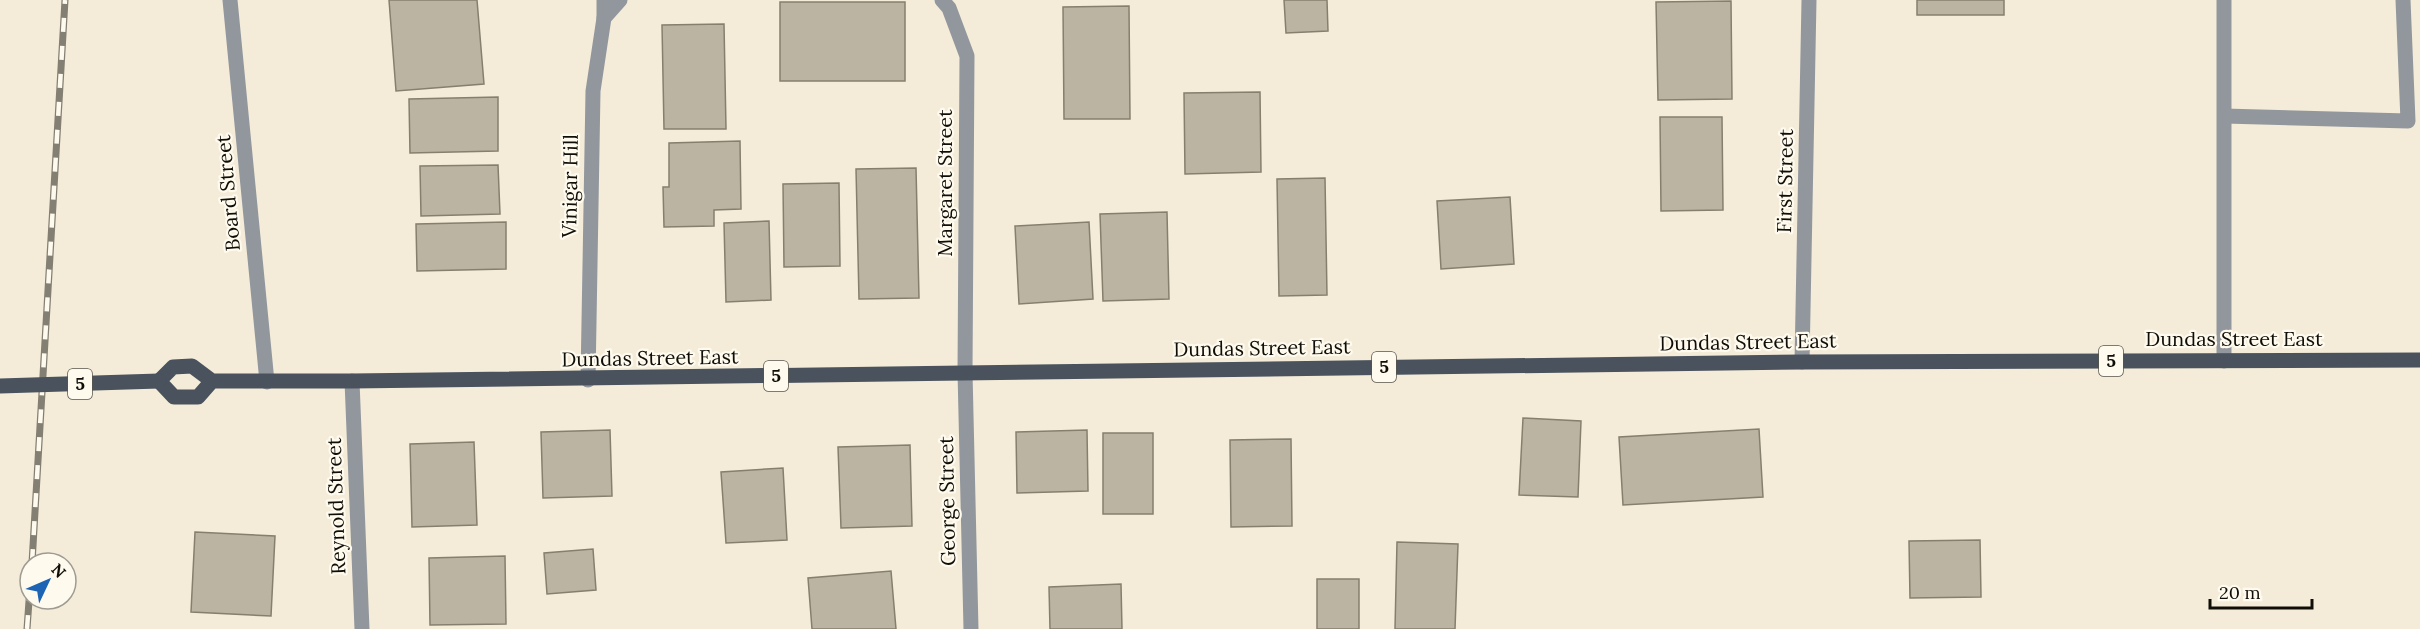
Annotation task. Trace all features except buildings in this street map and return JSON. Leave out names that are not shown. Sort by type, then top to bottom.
[{"type":"main road","name":"Dundas Street East","points":[[0,386],[159,381],[173,367],[192,366],[212,381],[267,382],[588,380],[965,372],[1802,362],[2420,360]]},
{"type":"main road","points":[[159,381],[174,398],[198,397],[212,381]]},
{"type":"street","name":"Board Street","points":[[230,0],[267,382]]},
{"type":"street","name":"Vinigar Hill","points":[[588,380],[593,91],[604,18],[604,0]]},
{"type":"street","points":[[604,18],[620,0]]},
{"type":"street","name":"Margaret Street","points":[[942,0],[949,8],[968,56],[965,372]]},
{"type":"street","name":"First Street","points":[[1802,362],[1809,0]]},
{"type":"street","points":[[2224,0],[2224,361]]},
{"type":"street","points":[[2224,116],[2408,121],[2403,0]]},
{"type":"street","name":"George Street","points":[[965,372],[971,629]]},
{"type":"street","name":"Reynold Street","points":[[352,381],[362,629]]},
{"type":"railway","points":[[33,551],[65,0]]},
{"type":"railway","points":[[27,629],[28,611]]}]
